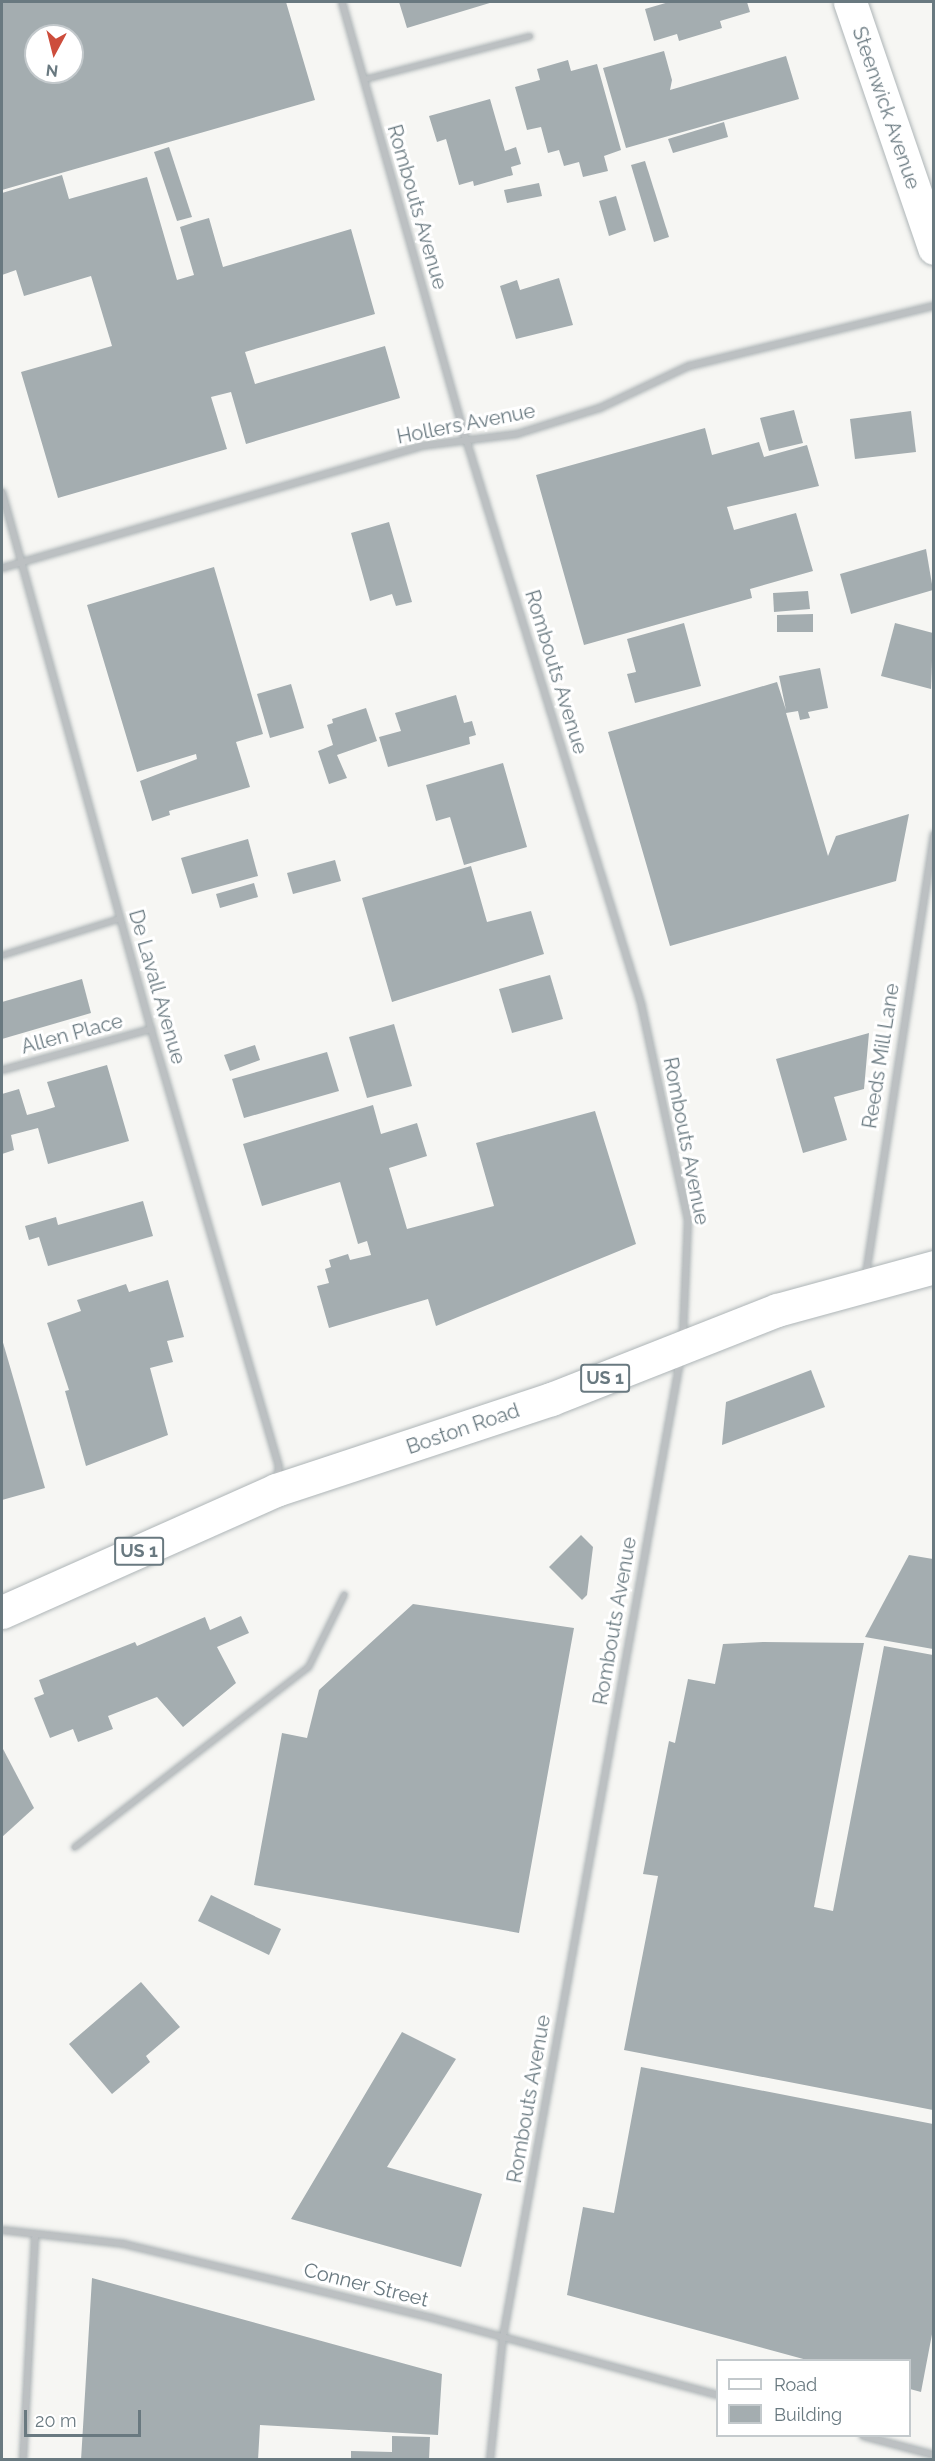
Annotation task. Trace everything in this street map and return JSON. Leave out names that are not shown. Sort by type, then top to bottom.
[{"type":"main road","name":"Steenwick Avenue","points":[[850,2],[933,248]]},
{"type":"main road","name":"Boston Road","points":[[2,1612],[276,1490],[551,1399],[777,1310],[864,1284],[933,1267]]},
{"type":"street","name":"Rombouts Avenue","points":[[342,2],[466,439],[641,1003],[688,1220],[682,1347],[503,2337],[490,2460]]},
{"type":"street","name":"Hollers Avenue","points":[[2,568],[421,446],[517,434],[600,408],[688,366],[933,306]]},
{"type":"street","name":"De Lavall Avenue","points":[[2,492],[151,1029],[279,1466],[276,1490]]},
{"type":"street","name":"Reeds Mill Lane","points":[[864,1284],[933,834]]},
{"type":"street","name":"Allen Place","points":[[2,1070],[151,1029]]},
{"type":"street","name":"Conner Street","points":[[2,2230],[35,2236],[124,2244],[503,2337],[716,2395]]},
{"type":"street","points":[[23,2460],[35,2236]]},
{"type":"street","points":[[867,2437],[933,2455]]},
{"type":"lane","points":[[364,80],[529,36]]},
{"type":"lane","points":[[2,955],[120,918]]},
{"type":"lane","points":[[74,1847],[308,1667],[344,1594]]},
{"type":"building","points":[[2,2],[286,2],[315,100],[2,190]]},
{"type":"building","points":[[399,2],[493,2],[407,28]]},
{"type":"building","points":[[669,2],[747,2],[750,12],[720,21],[722,28],[679,41],[677,34],[654,41],[645,9]]},
{"type":"building","points":[[664,51],[672,80],[670,90],[786,56],[799,99],[626,148],[603,68]]},
{"type":"building","points":[[568,60],[571,71],[597,64],[621,150],[604,156],[608,171],[583,177],[579,162],[564,166],[559,150],[548,153],[541,127],[527,130],[515,87],[540,80],[537,69]]},
{"type":"building","points":[[490,99],[505,151],[516,147],[521,164],[511,167],[513,175],[474,186],[473,181],[459,185],[446,139],[437,142],[429,116]]},
{"type":"building","points":[[724,122],[728,137],[673,153],[668,139]]},
{"type":"building","points":[[169,147],[192,217],[177,221],[154,152]]},
{"type":"building","points":[[645,161],[669,237],[654,242],[631,165]]},
{"type":"building","points":[[62,175],[69,199],[147,177],[177,280],[194,275],[180,227],[195,222],[209,218],[223,267],[351,229],[375,314],[245,352],[255,384],[385,346],[400,398],[246,444],[231,392],[211,397],[227,449],[58,498],[21,372],[112,346],[91,276],[24,296],[16,270],[2,275],[2,193]]},
{"type":"building","points":[[539,183],[542,196],[507,203],[504,190]]},
{"type":"building","points":[[616,196],[626,230],[609,236],[599,201]]},
{"type":"building","points":[[559,278],[573,325],[516,339],[500,286],[517,280],[520,290]]},
{"type":"building","points":[[794,410],[803,443],[769,451],[760,418]]},
{"type":"building","points":[[911,411],[916,452],[855,459],[850,419]]},
{"type":"building","points":[[705,428],[712,455],[759,442],[764,457],[807,445],[819,486],[727,507],[734,530],[796,513],[813,571],[750,589],[752,598],[584,645],[536,475]]},
{"type":"building","points":[[389,522],[412,602],[396,606],[392,594],[370,601],[351,533]]},
{"type":"building","points":[[926,549],[933,590],[851,614],[840,574]]},
{"type":"building","points":[[214,567],[263,734],[236,742],[250,787],[169,811],[170,815],[152,821],[140,781],[197,759],[196,754],[137,772],[87,605]]},
{"type":"building","points":[[808,591],[810,609],[774,612],[773,593]]},
{"type":"building","points":[[813,614],[813,632],[777,632],[777,615]]},
{"type":"building","points":[[684,623],[701,686],[635,703],[627,674],[636,672],[627,639]]},
{"type":"building","points":[[895,623],[933,633],[931,689],[881,676]]},
{"type":"building","points":[[820,668],[828,708],[808,712],[810,718],[800,720],[798,711],[786,713],[828,856],[836,836],[909,814],[896,881],[670,946],[608,732],[777,682],[786,710],[779,676]]},
{"type":"building","points":[[291,684],[304,728],[270,738],[257,694]]},
{"type":"building","points":[[456,695],[464,723],[472,721],[476,735],[469,737],[470,744],[388,767],[379,737],[401,731],[395,713]]},
{"type":"building","points":[[366,708],[377,741],[337,755],[347,778],[329,784],[318,751],[333,745],[327,725],[333,723],[332,719]]},
{"type":"building","points":[[503,763],[527,847],[464,865],[450,817],[436,821],[426,785]]},
{"type":"building","points":[[248,839],[258,876],[192,894],[181,858]]},
{"type":"building","points":[[335,860],[341,881],[293,894],[287,873]]},
{"type":"building","points":[[471,866],[487,922],[531,911],[544,954],[392,1002],[362,898]]},
{"type":"building","points":[[254,883],[258,897],[220,908],[216,894]]},
{"type":"building","points":[[550,975],[563,1019],[512,1033],[499,989]]},
{"type":"building","points":[[82,979],[91,1013],[2,1039],[2,1002]]},
{"type":"building","points":[[394,1024],[412,1086],[367,1098],[349,1037]]},
{"type":"building","points":[[869,1033],[864,1089],[834,1097],[847,1140],[803,1153],[776,1059]]},
{"type":"building","points":[[255,1045],[260,1060],[230,1071],[224,1055]]},
{"type":"building","points":[[327,1052],[339,1091],[244,1118],[232,1079]]},
{"type":"building","points":[[107,1065],[129,1141],[48,1164],[38,1128],[11,1135],[14,1150],[2,1154],[2,1094],[19,1089],[27,1115],[42,1111],[55,1107],[47,1082]]},
{"type":"building","points":[[373,1105],[381,1134],[417,1123],[427,1156],[389,1168],[407,1229],[494,1206],[476,1143],[595,1111],[636,1244],[436,1326],[428,1299],[329,1328],[317,1286],[329,1283],[325,1269],[331,1267],[329,1260],[348,1254],[350,1260],[371,1255],[367,1241],[358,1244],[340,1182],[262,1206],[243,1144]]},
{"type":"building","points":[[143,1201],[153,1236],[48,1266],[39,1237],[29,1240],[25,1226],[56,1217],[58,1225]]},
{"type":"building","points":[[168,1280],[184,1337],[167,1341],[173,1362],[150,1368],[168,1435],[86,1466],[65,1391],[69,1390],[47,1323],[81,1311],[77,1300],[126,1284],[129,1292]]},
{"type":"building","points":[[2,1339],[45,1488],[2,1500]]},
{"type":"building","points":[[811,1370],[825,1407],[722,1445],[726,1402]]},
{"type":"building","points":[[581,1535],[593,1547],[587,1595],[582,1600],[549,1567]]},
{"type":"building","points":[[909,1555],[933,1559],[933,1649],[865,1637]]},
{"type":"building","points":[[413,1604],[574,1628],[519,1933],[254,1885],[282,1733],[307,1738],[319,1690]]},
{"type":"building","points":[[241,1616],[249,1633],[217,1647],[236,1683],[183,1727],[157,1697],[108,1716],[113,1729],[78,1742],[73,1729],[50,1738],[34,1698],[44,1694],[39,1680],[135,1642],[137,1646],[205,1617],[210,1630]]},
{"type":"building","points":[[864,1643],[814,1907],[833,1911],[884,1646],[933,1655],[933,2110],[624,2050],[658,1876],[643,1874],[669,1741],[675,1743],[688,1679],[715,1684],[723,1644]]},
{"type":"building","points":[[2,1747],[34,1808],[2,1837]]},
{"type":"building","points":[[211,1895],[281,1929],[269,1955],[198,1921]]},
{"type":"building","points":[[141,1982],[180,2027],[146,2056],[150,2062],[112,2094],[69,2044]]},
{"type":"building","points":[[402,2032],[456,2059],[387,2167],[482,2194],[461,2267],[291,2219]]},
{"type":"building","points":[[641,2067],[933,2124],[933,2329],[921,2392],[911,2389],[911,2359],[803,2359],[567,2295],[583,2207],[614,2213]]},
{"type":"building","points":[[92,2278],[442,2374],[438,2435],[260,2425],[258,2460],[81,2460]]},
{"type":"building","points":[[392,2436],[430,2437],[429,2460],[351,2460],[351,2451],[392,2452]]}]
